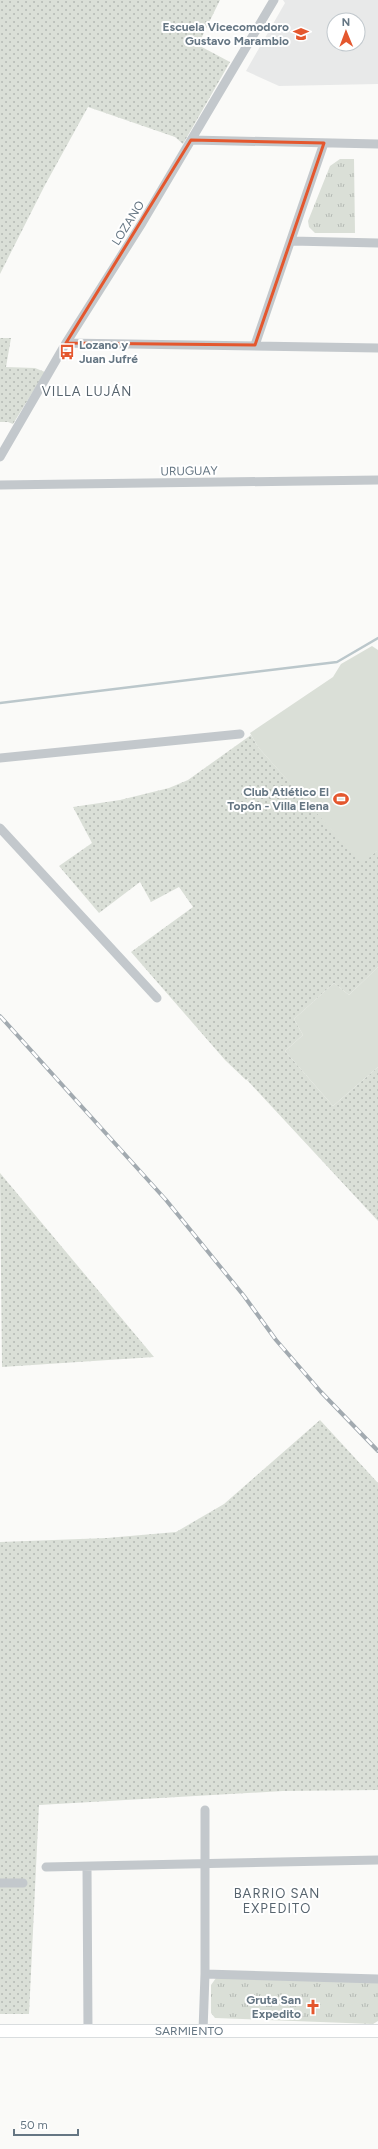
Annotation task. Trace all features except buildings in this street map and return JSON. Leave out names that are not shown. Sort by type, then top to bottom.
[{"type":"main road","name":"SARMIENTO","points":[[0,2031],[378,2031]]},
{"type":"street","name":"LOZANO","points":[[0,458],[66,343],[142,223],[274,0]]},
{"type":"street","points":[[191,140],[378,144]]},
{"type":"street","points":[[255,345],[292,241],[324,143]]},
{"type":"street","points":[[292,241],[378,243]]},
{"type":"street","points":[[66,343],[378,348]]},
{"type":"street","name":"URUGUAY","points":[[0,485],[378,480]]},
{"type":"street","points":[[0,758],[240,734]]},
{"type":"street","points":[[0,828],[157,998]]},
{"type":"street","points":[[202,2031],[205,1974],[205,1810]]},
{"type":"street","points":[[46,1867],[378,1860]]},
{"type":"street","points":[[87,1866],[88,2031]]},
{"type":"street","points":[[0,1883],[23,1883]]},
{"type":"street","points":[[205,1974],[378,1979]]},
{"type":"highlighted area","points":[[191,140],[324,143],[255,345],[66,343]]},
{"type":"shaded area","name":"Escuela Vicecomodoro Gustavo Marambio","points":[[283,0],[378,0],[378,84],[279,86],[246,71],[285,3]]},
{"type":"green space","points":[[0,0],[220,0],[198,45],[230,62],[183,144],[175,137],[88,107],[45,185],[0,274]]},
{"type":"green space","points":[[340,159],[354,159],[355,233],[315,233],[309,227],[308,221],[330,166]]},
{"type":"green space","points":[[0,338],[11,338],[6,367],[35,368],[45,372],[13,424],[8,422],[0,422]]},
{"type":"green space","name":"Club Atlético El Topón - Villa Elena","points":[[372,646],[378,650],[378,850],[362,864],[258,747],[250,733],[333,677],[341,664]]},
{"type":"green space","points":[[251,735],[258,747],[362,863],[378,850],[378,967],[349,995],[334,983],[294,1019],[303,1035],[285,1051],[333,1106],[378,1067],[378,1221],[247,1080],[251,1077],[246,1080],[225,1060],[131,952],[193,907],[179,887],[151,902],[140,882],[99,913],[59,866],[92,843],[73,807],[120,800],[169,788],[188,780]]},
{"type":"green space","points":[[378,967],[378,1067],[333,1106],[285,1051],[303,1035],[294,1019],[334,983],[349,995]]},
{"type":"green space","points":[[0,1173],[154,1357],[2,1367]]},
{"type":"green space","points":[[320,1420],[378,1483],[378,1790],[283,1791],[39,1805],[29,2014],[0,2014],[0,1542],[107,1538],[176,1532],[224,1504]]},
{"type":"green space","points":[[216,1978],[378,1982],[378,2021],[373,2024],[215,2018],[211,2013],[211,1985]]},
{"type":"waterway","points":[[0,703],[337,662],[378,638]]},
{"type":"railway","points":[[0,1016],[166,1200],[244,1296],[276,1340],[321,1392],[378,1451]]},
{"type":"place","name":"Escuela Vicecomodoro Gustavo Marambio","points":[[301,34]]},
{"type":"place","name":"Lozano y Juan Jufré","points":[[67,352]]},
{"type":"place","name":"Club Atlético El Topón - Villa Elena","points":[[341,799]]},
{"type":"place","name":"Gruta San Expedito","points":[[313,2007]]},
{"type":"district","name":"VILLA LUJÁN","points":[[87,391]]},
{"type":"district","name":"BARRIO SAN EXPEDITO","points":[[277,1900]]}]
